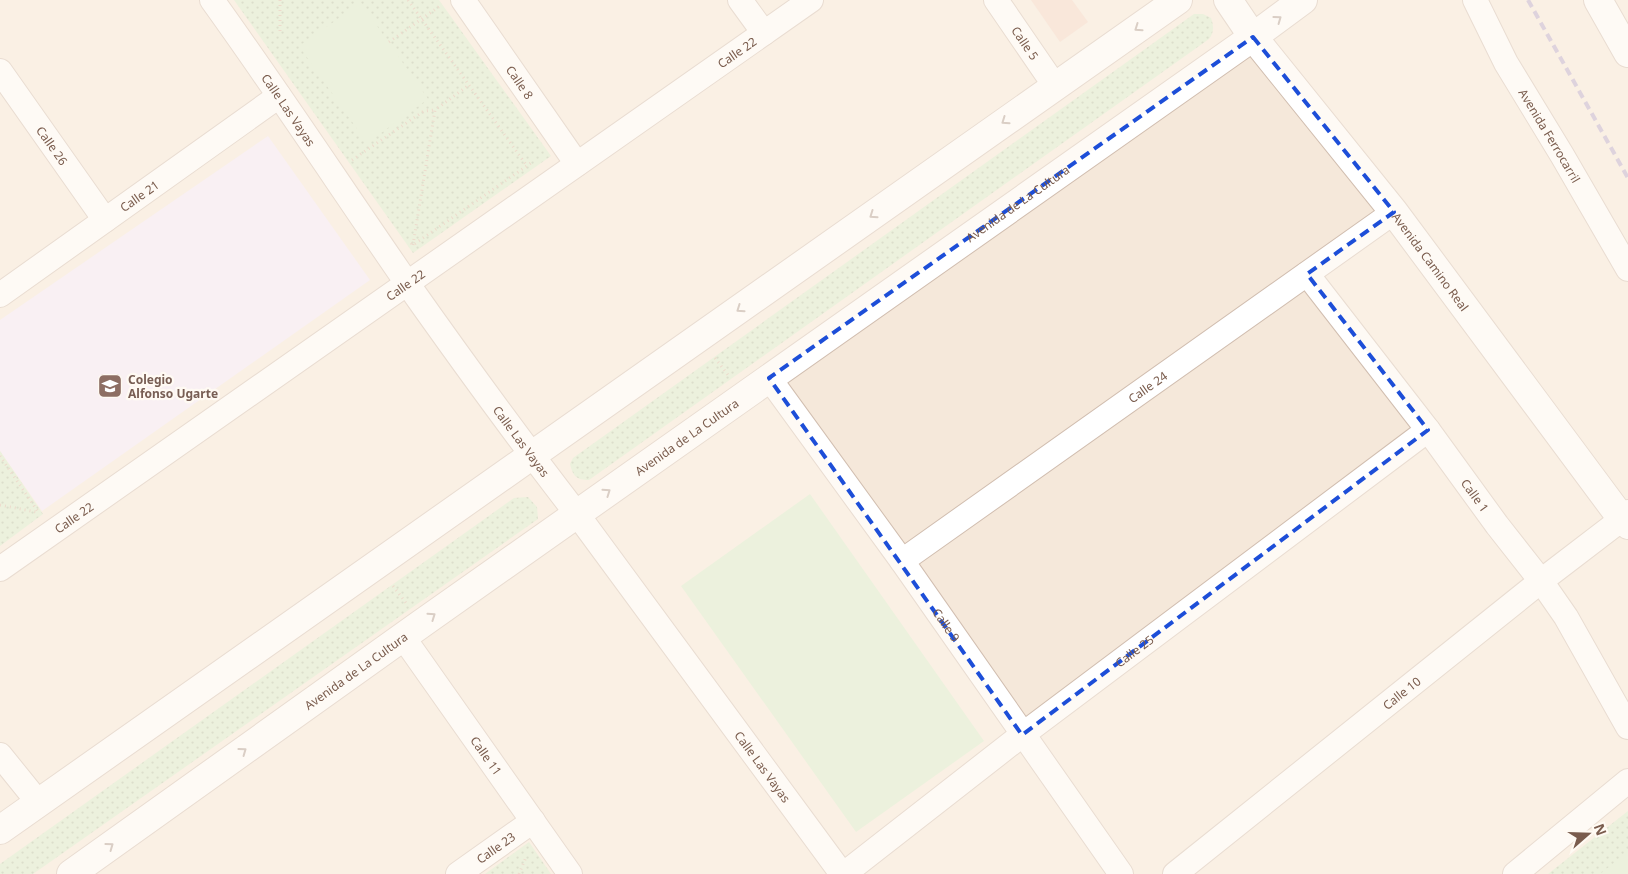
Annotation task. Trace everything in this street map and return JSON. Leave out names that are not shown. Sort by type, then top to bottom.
[{"type":"street","name":"Calle Las Vayas","points":[[212,0],[407,283],[532,456],[843,874]]},
{"type":"street","points":[[740,0],[764,33]]},
{"type":"street","name":"Calle 22","points":[[0,568],[46,522],[407,283],[811,0]]},
{"type":"street","name":"Calle 5","points":[[996,0],[1055,86]]},
{"type":"street","points":[[0,830],[1178,0]]},
{"type":"street","name":"Avenida Camino Real","points":[[1228,0],[1253,37],[1394,212],[1626,520]]},
{"type":"street","name":"Avenida de La Cultura","points":[[71,874],[412,630],[1303,0]]},
{"type":"street","name":"Avenida Ferrocarril","points":[[1475,0],[1506,63],[1628,269]]},
{"type":"street","points":[[1598,0],[1628,53]]},
{"type":"street","name":"Calle 8","points":[[453,2],[577,164]]},
{"type":"street","name":"Calle 26","points":[[0,71],[105,220]]},
{"type":"street","name":"Calle 21","points":[[0,295],[279,96]]},
{"type":"street","name":"Calle 24","points":[[902,561],[1394,212]]},
{"type":"street","name":"Calle 1","points":[[1307,274],[1428,430],[1497,525],[1541,581],[1566,617],[1628,727]]},
{"type":"street","name":"Calle 9","points":[[769,378],[902,561],[1121,874]]},
{"type":"street","name":"Calle 25","points":[[843,874],[1022,735],[1428,430]]},
{"type":"street","name":"Calle 10","points":[[1175,874],[1541,581],[1626,520]]},
{"type":"street","name":"Calle 11","points":[[412,630],[533,821],[570,874]]},
{"type":"street","points":[[0,755],[38,802]]},
{"type":"street","points":[[1515,874],[1628,781]]},
{"type":"street","name":"Calle 23","points":[[458,874],[533,821]]},
{"type":"path","points":[[280,0],[280,32]]},
{"type":"path","points":[[408,0],[527,166]]},
{"type":"path","points":[[434,0],[444,14]]},
{"type":"path","points":[[389,42],[439,6],[453,2]]},
{"type":"path","points":[[346,152],[352,160],[424,111],[434,110],[469,85]]},
{"type":"path","points":[[413,246],[434,110]]},
{"type":"path","points":[[413,246],[535,160]]},
{"type":"path","points":[[407,238],[413,246]]},
{"type":"path","points":[[700,337],[744,396]]},
{"type":"path","points":[[0,456],[46,522]]},
{"type":"path","points":[[0,505],[46,522]]},
{"type":"path","points":[[31,519],[46,522]]},
{"type":"path","points":[[377,565],[412,630]]},
{"type":"path","points":[[520,874],[526,856]]},
{"type":"highlighted area","points":[[1253,37],[1394,212],[1307,274],[1428,430],[1022,735],[769,378]]},
{"type":"shaded area","points":[[0,0],[1628,0],[1628,874],[0,874]]},
{"type":"shaded area","name":"Colegio Alfonso Ugarte","points":[[268,136],[370,280],[42,511],[0,451],[0,320]]},
{"type":"green space","points":[[234,0],[439,0],[551,156],[413,253]]},
{"type":"green space","points":[[361,3],[428,99],[367,143],[299,46]]},
{"type":"green space","points":[[1194,14],[1203,14],[1211,18],[1213,29],[1209,39],[589,480],[578,478],[572,472],[570,464],[573,458]]},
{"type":"green space","points":[[0,451],[43,514],[0,546]]},
{"type":"green space","points":[[810,494],[984,741],[856,832],[681,586]]},
{"type":"green space","points":[[528,497],[537,507],[538,519],[33,874],[0,874],[0,864],[514,498]]},
{"type":"green space","points":[[1628,811],[1628,874],[1548,874]]},
{"type":"green space","points":[[529,842],[551,874],[485,874]]},
{"type":"green space","points":[[1628,852],[1628,874],[1600,874]]},
{"type":"building","points":[[1031,0],[1072,0],[1088,22],[1060,42]]},
{"type":"railway","points":[[1528,0],[1628,178]]},
{"type":"place","name":"Colegio Alfonso Ugarte","points":[[110,386]]}]
